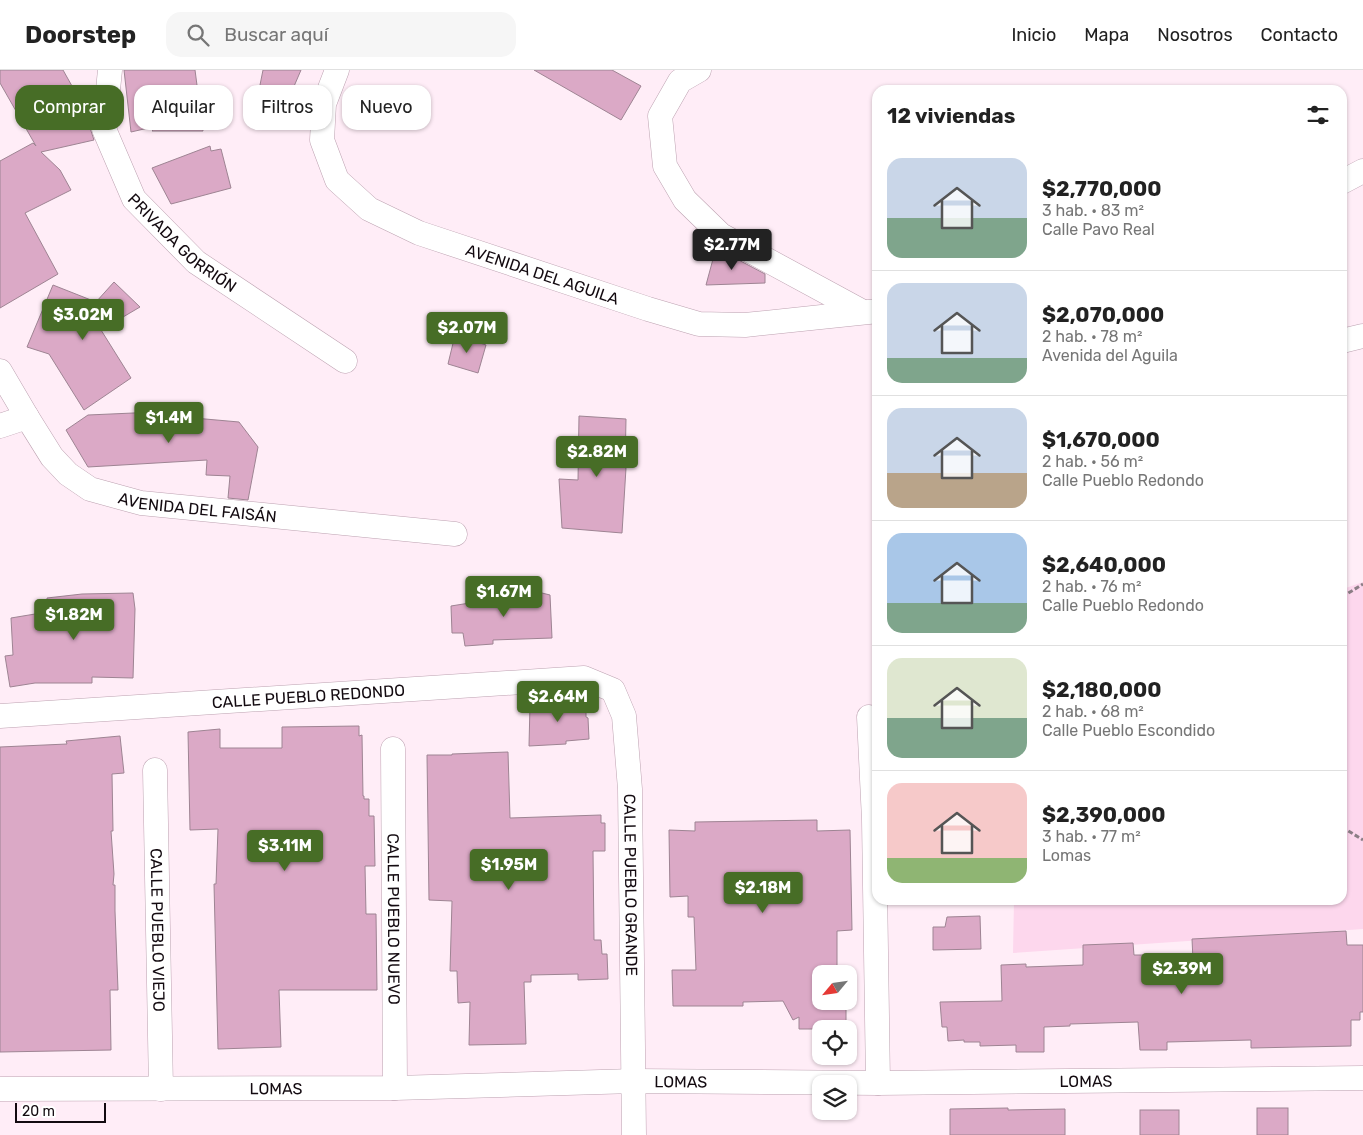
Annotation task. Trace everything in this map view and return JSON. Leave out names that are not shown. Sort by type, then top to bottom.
[{"type":"street","name":"PRIVADA GORRIÓN","points":[[110,70],[104,129],[134,199],[196,262],[345,361]]},
{"type":"street","name":"AVENIDA DEL AGUILA","points":[[337,70],[324,104],[322,140],[337,180],[369,209],[419,232],[648,309],[699,324],[745,325],[870,312]]},
{"type":"street","points":[[698,70],[680,81],[660,116],[665,166],[685,200],[721,235],[870,312]]},
{"type":"street","points":[[1347,179],[1363,170]]},
{"type":"street","points":[[1347,340],[1363,336]]},
{"type":"street","name":"AVENIDA DEL FAISÁN","points":[[0,372],[52,457],[68,474],[90,489],[98,492],[141,503],[455,534]]},
{"type":"street","points":[[0,426],[27,418]]},
{"type":"street","name":"CALLE PUEBLO REDONDO","points":[[0,716],[584,678],[613,690]]},
{"type":"street","name":"CALLE PUEBLO GRANDE","points":[[613,690],[624,716],[630,789],[634,1135]]},
{"type":"street","points":[[869,717],[872,760]]},
{"type":"street","name":"CALLE PUEBLO NUEVO","points":[[393,749],[395,1088]]},
{"type":"street","name":"CALLE PUEBLO VIEJO","points":[[155,770],[161,1089]]},
{"type":"street","points":[[877,905],[878,1083]]},
{"type":"street","name":"LOMAS","points":[[0,1089],[395,1088],[634,1081],[878,1083],[1363,1078]]},
{"type":"path","points":[[1347,595],[1363,584]]},
{"type":"path","points":[[1347,830],[1363,840]]},
{"type":"shaded area","points":[[1363,582],[1363,929],[1013,953],[1014,905],[1347,905],[1347,588]]},
{"type":"building","points":[[0,70],[63,70],[71,85],[15,85],[15,109],[0,83]]},
{"type":"building","points":[[124,70],[195,70],[197,85],[134,85],[134,130],[140,130],[131,132]]},
{"type":"building","points":[[263,70],[301,70],[295,85],[260,85]]},
{"type":"building","points":[[534,70],[612,70],[641,86],[621,120]]},
{"type":"building","points":[[27,130],[91,130],[94,140],[41,152],[60,170],[71,190],[25,213],[58,274],[0,308],[0,161],[33,143],[36,146]]},
{"type":"building","points":[[203,130],[203,131],[152,131]]},
{"type":"building","points":[[210,146],[211,151],[221,149],[231,188],[171,204],[152,168]]},
{"type":"building","points":[[716,248],[765,274],[765,283],[706,285]]},
{"type":"building","points":[[114,282],[140,307],[101,330],[131,378],[84,410],[49,354],[27,347],[53,285],[96,302]]},
{"type":"building","points":[[455,335],[486,345],[478,373],[448,364]]},
{"type":"building","points":[[156,412],[157,417],[194,414],[194,418],[239,422],[258,447],[248,500],[228,498],[230,476],[206,475],[207,460],[88,467],[66,430],[88,415]]},
{"type":"building","points":[[579,416],[626,419],[626,468],[622,533],[562,528],[559,479],[578,480]]},
{"type":"building","points":[[505,591],[534,591],[550,595],[552,638],[493,640],[493,644],[465,646],[463,633],[452,633],[451,606],[482,601],[482,598],[506,597]]},
{"type":"building","points":[[133,593],[135,609],[133,678],[92,677],[92,683],[35,683],[10,687],[5,656],[13,655],[11,618],[48,614],[47,598],[82,594]]},
{"type":"building","points":[[586,700],[589,739],[566,741],[566,744],[529,746],[530,705]]},
{"type":"building","points":[[359,726],[359,736],[362,735],[363,796],[364,799],[369,799],[369,816],[374,816],[375,866],[365,866],[366,914],[376,914],[377,990],[279,990],[281,1047],[218,1049],[214,884],[216,884],[218,829],[190,830],[188,732],[220,729],[220,748],[282,748],[282,727]]},
{"type":"building","points":[[120,736],[124,773],[112,774],[113,831],[111,831],[113,885],[115,885],[118,990],[110,990],[111,1050],[0,1052],[0,747],[67,744],[66,741]]},
{"type":"building","points":[[508,752],[510,818],[601,815],[601,823],[605,823],[605,851],[593,851],[594,940],[601,940],[602,954],[607,954],[608,979],[578,980],[578,974],[531,975],[531,982],[524,982],[526,1044],[469,1045],[470,1002],[458,1003],[457,971],[450,971],[452,901],[429,900],[427,755]]},
{"type":"building","points":[[817,820],[817,831],[850,830],[852,930],[837,931],[837,965],[812,965],[812,1010],[846,1010],[846,1020],[812,1020],[812,1029],[799,1029],[799,1017],[793,1020],[783,1001],[743,1002],[743,1006],[673,1006],[672,970],[696,970],[694,917],[688,917],[688,896],[670,897],[669,830],[695,831],[695,822]]},
{"type":"building","points":[[980,916],[981,949],[933,950],[933,927],[945,927],[947,917]]},
{"type":"building","points":[[1346,931],[1347,945],[1363,945],[1363,1012],[1360,1012],[1360,1020],[1351,1020],[1351,1046],[1251,1048],[1251,1040],[1167,1042],[1167,1050],[1140,1050],[1138,1022],[1070,1024],[1070,1026],[1044,1027],[1044,1052],[1016,1052],[1016,1045],[980,1046],[980,1042],[948,1041],[947,1027],[942,1027],[940,1002],[1002,1001],[1001,965],[1026,964],[1026,967],[1083,965],[1083,945],[1133,943],[1134,955],[1144,955],[1144,961],[1193,960],[1192,939]]},
{"type":"building","points":[[1008,1108],[1008,1110],[1065,1109],[1065,1135],[950,1135],[950,1109]]},
{"type":"building","points":[[1257,1108],[1288,1108],[1288,1135],[1257,1135]]},
{"type":"building","points":[[1140,1110],[1179,1110],[1179,1135],[1140,1135]]}]
